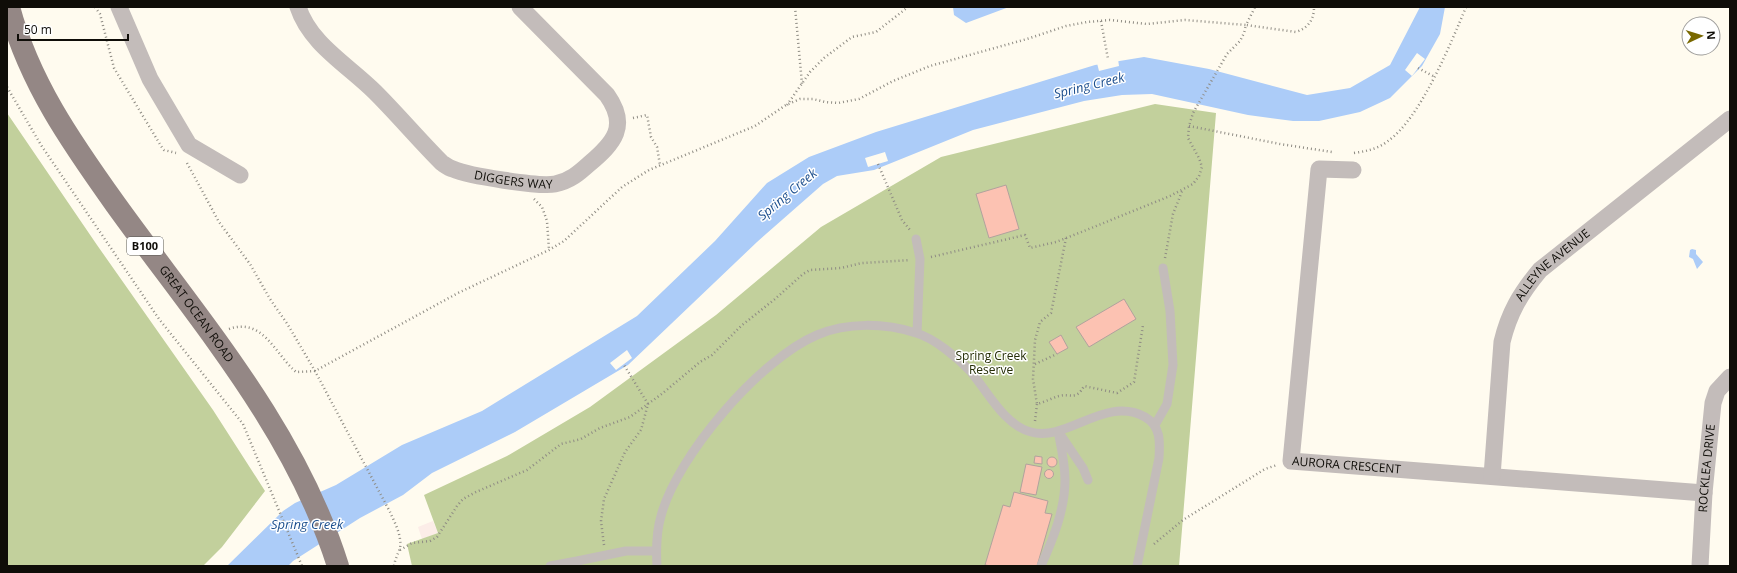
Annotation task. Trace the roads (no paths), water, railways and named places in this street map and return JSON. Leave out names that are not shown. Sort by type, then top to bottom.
[{"type":"main road","name":"GREAT OCEAN ROAD","points":[[9,7],[17,36],[43,94],[73,145],[151,255],[214,338],[272,422],[312,498],[335,558]]},
{"type":"street","points":[[119,7],[150,79],[189,145],[240,175]]},
{"type":"street","name":"DIGGERS WAY","points":[[298,7],[301,16],[317,40],[375,92],[442,163],[452,169],[465,173],[533,184],[554,184],[575,177],[607,149],[613,140],[617,128],[617,116],[613,103],[607,95],[520,7]]},
{"type":"street","name":"ALLEYNE AVENUE","points":[[1492,476],[1502,342],[1506,324],[1514,306],[1525,288],[1540,270],[1730,120]]},
{"type":"street","name":"AURORA CRESCENT","points":[[1353,170],[1319,169],[1291,461],[1704,493]]},
{"type":"street","name":"ROCKLEA DRIVE","points":[[1700,566],[1704,493],[1713,403],[1717,391],[1730,377]]},
{"type":"lane","points":[[916,239],[920,259],[917,333]]},
{"type":"lane","points":[[1155,425],[1167,404],[1173,365],[1170,311],[1163,268]]},
{"type":"lane","points":[[657,566],[656,551],[661,515],[669,494],[695,449],[712,426],[737,397],[780,356],[795,345],[817,334],[833,329],[868,326],[891,327],[917,333],[951,353],[969,370],[1006,416],[1022,428],[1034,432],[1049,433],[1058,431],[1086,419],[1115,412],[1139,414],[1155,425],[1159,433],[1159,458],[1138,566]]},
{"type":"lane","points":[[1058,431],[1083,468],[1088,480]]},
{"type":"lane","points":[[1041,566],[1059,519],[1063,500],[1065,481],[1064,460],[1058,431]]},
{"type":"lane","points":[[550,566],[578,563],[626,551],[656,551]]},
{"type":"water","points":[[953,7],[1009,7],[966,23],[954,15]]},
{"type":"water","name":"Spring Creek","points":[[1420,7],[1445,7],[1440,34],[1422,66],[1390,98],[1360,112],[1319,121],[1293,121],[1248,115],[1152,94],[1122,95],[1084,101],[973,130],[874,170],[837,176],[823,184],[757,242],[628,365],[515,432],[432,473],[403,495],[360,518],[293,561],[288,566],[227,566],[283,511],[295,503],[336,485],[402,445],[482,411],[637,316],[715,241],[767,183],[809,157],[876,132],[1095,65],[1144,57],[1209,69],[1307,95],[1350,88],[1390,65]]},
{"type":"water","points":[[1690,250],[1696,250],[1696,254],[1703,262],[1697,269],[1693,259],[1689,257]]},
{"type":"park label","name":"Spring Creek Reserve","points":[[991,363]]}]
